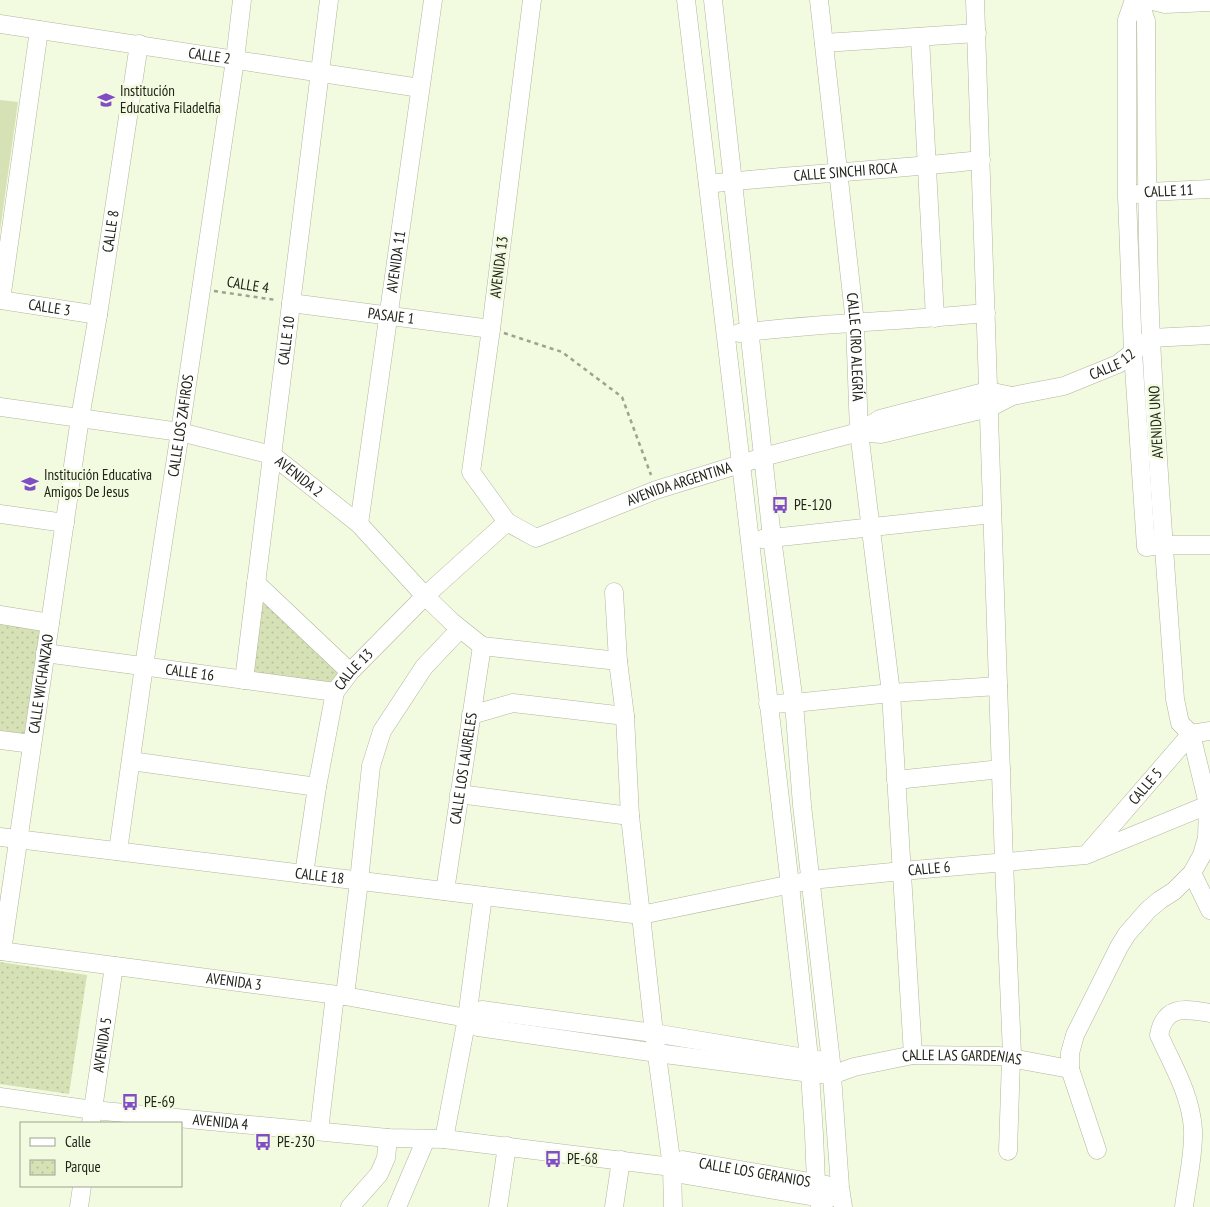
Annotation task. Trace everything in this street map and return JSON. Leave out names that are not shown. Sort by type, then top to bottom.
[{"type":"street","name":"CALLE LOS ZAFIROS","points":[[118,852],[235,60],[242,0]]},
{"type":"street","name":"CALLE 10","points":[[244,680],[329,0]]},
{"type":"street","name":"AVENIDA 11","points":[[359,524],[433,0]]},
{"type":"street","name":"AVENIDA 13","points":[[507,522],[471,472],[491,329],[532,0]]},
{"type":"street","points":[[686,0],[790,885],[809,1066],[818,1196]]},
{"type":"street","points":[[713,0],[772,538],[794,703],[802,805],[831,1068],[842,1199]]},
{"type":"street","name":"CALLE CIRO ALEGRÍA","points":[[819,0],[855,323],[859,432],[891,693],[913,1055]]},
{"type":"street","points":[[976,0],[992,514],[1012,1054],[1008,1151]]},
{"type":"street","name":"AVENIDA UNO","points":[[1134,0],[1127,20],[1128,196],[1133,352],[1146,547],[1163,545]]},
{"type":"street","name":"AVENIDA UNO","points":[[1070,1069],[1070,1053],[1075,1034],[1119,947],[1127,934],[1148,910],[1174,891],[1192,872],[1202,855],[1207,838],[1209,804],[1191,734],[1180,723],[1175,699],[1163,545],[1151,338],[1146,21],[1139,0]]},
{"type":"street","points":[[1148,0],[1165,4],[1210,2]]},
{"type":"street","name":"CALLE 2","points":[[0,24],[420,88]]},
{"type":"street","points":[[0,300],[39,30]]},
{"type":"street","points":[[824,44],[977,33]]},
{"type":"street","points":[[920,37],[935,318]]},
{"type":"street","name":"CALLE 8","points":[[80,418],[98,315],[138,44]]},
{"type":"street","name":"CALLE SINCHI ROCA","points":[[708,184],[981,160]]},
{"type":"street","name":"CALLE 11","points":[[1128,196],[1148,192],[1210,189]]},
{"type":"street","name":"CALLE 3","points":[[0,300],[98,315]]},
{"type":"street","name":"PASAJE 1","points":[[291,303],[491,329]]},
{"type":"street","points":[[726,334],[986,313]]},
{"type":"street","name":"CALLE 12","points":[[989,399],[1064,386],[1118,364],[1151,338],[1210,335]]},
{"type":"street","name":"AVENIDA ARGENTINA","points":[[507,522],[536,538],[656,490],[763,457],[859,432],[880,419],[989,399]]},
{"type":"street","name":"AVENIDA 2","points":[[0,407],[180,432],[272,455],[359,524],[425,596],[460,629],[482,646]]},
{"type":"street","name":"CALLE WICHANZAO","points":[[1,951],[80,418]]},
{"type":"street","points":[[0,514],[65,522]]},
{"type":"street","points":[[749,540],[992,514]]},
{"type":"street","name":"CALLE 13","points":[[304,874],[317,786],[335,692],[350,672],[425,596],[507,522]]},
{"type":"street","points":[[1163,545],[1210,544]]},
{"type":"street","points":[[256,583],[350,672]]},
{"type":"street","points":[[614,592],[618,660],[625,716],[630,816],[654,1034],[672,1167],[673,1207]]},
{"type":"street","points":[[0,615],[50,623]]},
{"type":"street","points":[[318,1131],[359,881],[371,766],[382,732],[424,667],[460,629]]},
{"type":"street","points":[[482,646],[618,660]]},
{"type":"street","name":"CALLE LOS LAURELES","points":[[445,891],[482,646]]},
{"type":"street","name":"CALLE 16","points":[[46,653],[335,692]]},
{"type":"street","points":[[768,704],[998,686]]},
{"type":"street","points":[[471,715],[512,703],[625,716]]},
{"type":"street","points":[[1191,734],[1210,731]]},
{"type":"street","name":"CALLE 5","points":[[1086,855],[1191,734]]},
{"type":"street","points":[[0,740],[32,744]]},
{"type":"street","points":[[131,762],[317,786]]},
{"type":"street","points":[[896,780],[1001,769]]},
{"type":"street","points":[[459,794],[630,816]]},
{"type":"street","name":"CALLE 6","points":[[641,915],[810,880],[1086,855],[1209,804]]},
{"type":"street","name":"CALLE 18","points":[[0,837],[641,915]]},
{"type":"street","points":[[1192,872],[1210,910]]},
{"type":"street","points":[[397,1207],[435,1139],[467,1018],[483,896]]},
{"type":"street","name":"AVENIDA 3","points":[[1,951],[340,996],[467,1018],[478,1027],[657,1053]]},
{"type":"street","name":"AVENIDA 5","points":[[92,1116],[114,966]]},
{"type":"street","points":[[1184,1207],[1192,1144],[1191,1117],[1184,1090],[1159,1035],[1163,1023],[1175,1012],[1186,1009],[1210,1013]]},
{"type":"street","name":"AVENIDA 3","points":[[467,1018],[482,1010],[654,1034]]},
{"type":"street","name":"CALLE LAS GARDENIAS","points":[[654,1034],[809,1066]]},
{"type":"street","name":"CALLE LAS GARDENIAS","points":[[657,1053],[831,1068],[854,1067],[913,1055],[1000,1056],[1070,1069]]},
{"type":"street","points":[[1070,1069],[1096,1150]]},
{"type":"street","name":"AVENIDA 4","points":[[0,1097],[92,1116],[318,1131],[388,1138],[435,1139]]},
{"type":"street","points":[[350,1207],[380,1174],[386,1158],[388,1138]]},
{"type":"street","name":"CALLE LOS GERANIOS","points":[[435,1139],[672,1167],[680,1174],[842,1199]]},
{"type":"street","points":[[498,1207],[507,1146]]},
{"type":"street","points":[[614,1207],[621,1160]]},
{"type":"street","points":[[79,1207],[82,1187]]},
{"type":"path","name":"CALLE 4","points":[[201,288],[291,303]]},
{"type":"path","points":[[491,329],[562,352],[622,397],[656,490]]},
{"type":"green space","points":[[0,100],[18,102],[0,231]]},
{"type":"green space","points":[[256,583],[350,672],[335,692],[244,680]]},
{"type":"green space","points":[[0,622],[44,628],[28,737],[0,732]]},
{"type":"green space","points":[[0,962],[87,975],[69,1094],[0,1084]]},
{"type":"place","name":"Institución Educativa Filadelfia","points":[[106,100]]},
{"type":"place","name":"Institución Educativa Amigos De Jesus","points":[[30,484]]},
{"type":"place","name":"PE-120","points":[[780,505]]},
{"type":"place","name":"PE-69","points":[[130,1102]]},
{"type":"place","name":"PE-230","points":[[263,1142]]},
{"type":"place","name":"PE-68","points":[[553,1159]]}]
